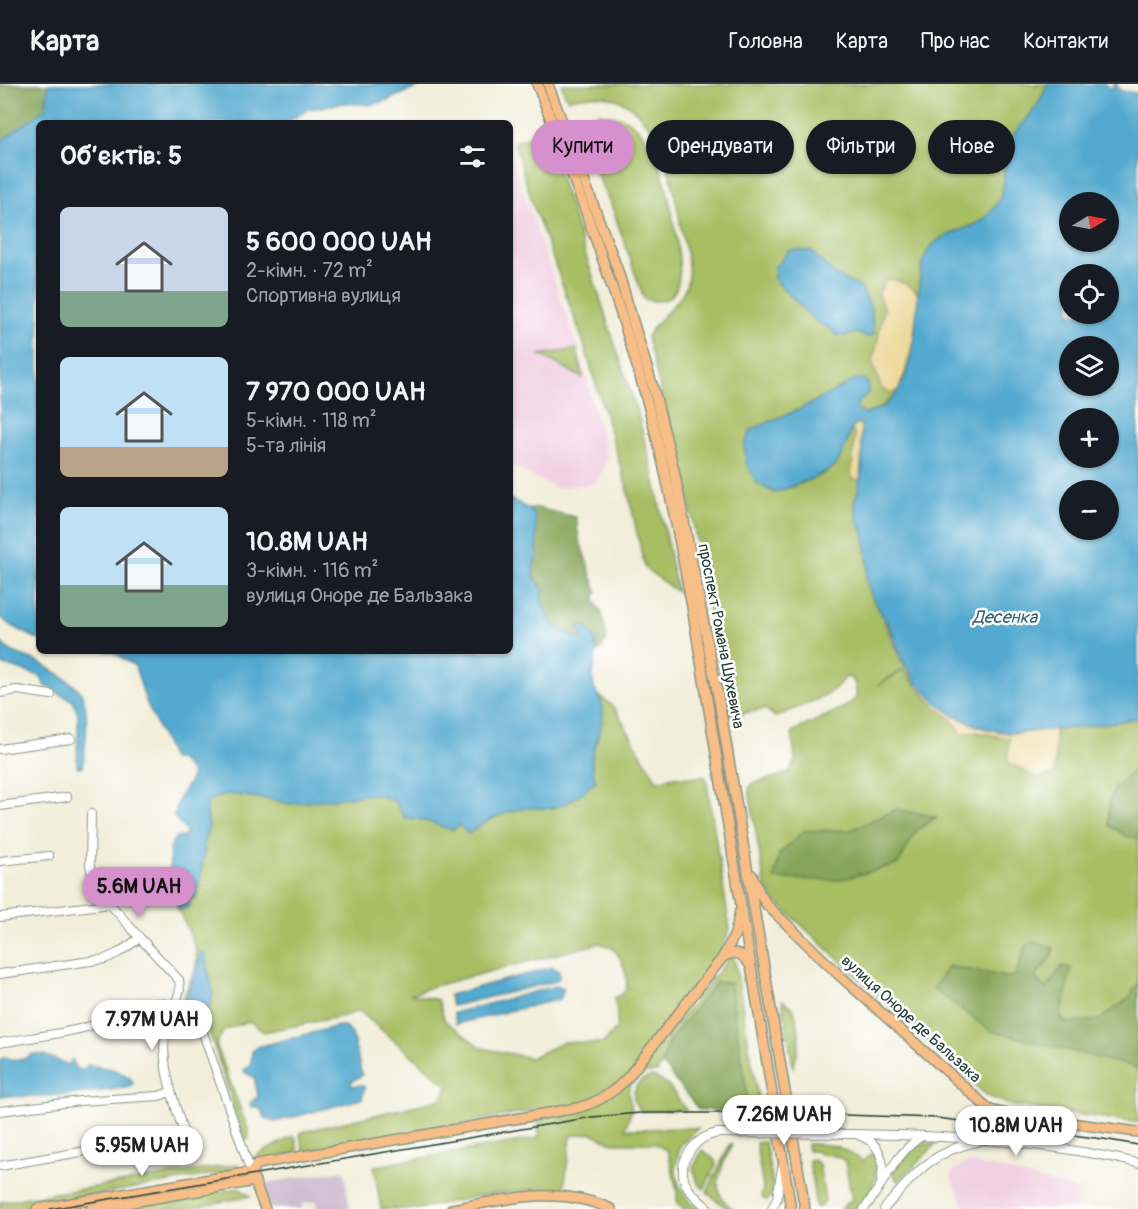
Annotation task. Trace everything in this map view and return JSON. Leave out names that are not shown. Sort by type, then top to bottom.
[{"type":"main road","name":"проспект Романа Шухевича","points":[[537,84],[554,120]]},
{"type":"main road","name":"проспект Романа Шухевича","points":[[548,84],[558,120]]},
{"type":"main road","name":"проспект Романа Шухевича","points":[[575,174],[654,426],[673,509],[692,607],[791,1209]]},
{"type":"main road","name":"проспект Романа Шухевича","points":[[578,174],[616,268],[660,413],[702,610],[806,1207]]},
{"type":"main road","name":"вулиця Оноре де Бальзака","points":[[746,859],[759,892],[768,904],[838,974],[990,1110],[1011,1115],[1138,1132]]},
{"type":"main road","points":[[265,1209],[253,1176],[257,1164],[555,1112],[596,1102],[618,1088],[723,957],[735,934],[741,903]]},
{"type":"main road","points":[[723,957],[739,952],[752,968]]},
{"type":"main road","points":[[37,1209],[253,1176]]},
{"type":"main road","points":[[91,1209],[253,1176]]},
{"type":"main road","points":[[452,1209],[552,1194],[588,1200],[611,1209]]},
{"type":"street","points":[[0,693],[17,690],[51,695]]},
{"type":"street","points":[[0,749],[70,739]]},
{"type":"street","points":[[0,806],[68,798]]},
{"type":"street","points":[[91,813],[93,879],[110,904],[179,980],[178,1011],[168,1024],[165,1038],[170,1092],[175,1100],[186,1141]]},
{"type":"street","points":[[0,861],[49,856]]},
{"type":"street","points":[[0,917],[110,904]]},
{"type":"street","points":[[0,974],[105,958],[118,953],[140,938]]},
{"type":"street","points":[[0,1043],[94,1025],[148,1004],[165,1004],[201,1029],[253,1176]]},
{"type":"street","points":[[0,1111],[80,1101],[159,1096],[170,1092]]},
{"type":"street","points":[[709,1209],[689,1189],[684,1179],[684,1168],[690,1150],[697,1142],[708,1135],[718,1133],[923,1135],[985,1140],[1084,1153],[1138,1164]]},
{"type":"street","points":[[850,1134],[868,1139],[877,1148],[883,1164],[880,1184]]},
{"type":"street","points":[[864,1209],[890,1168],[912,1143],[923,1135]]},
{"type":"street","points":[[0,1166],[155,1140]]},
{"type":"street","points":[[884,1209],[933,1158],[956,1146],[985,1140]]},
{"type":"street","points":[[772,1209],[777,1198],[783,1164]]},
{"type":"shaded area","points":[[513,162],[578,349],[608,460],[595,483],[557,488],[513,466]]},
{"type":"shaded area","points":[[967,1163],[993,1167],[1078,1190],[1076,1209],[966,1209],[950,1175],[955,1169]]},
{"type":"shaded area","points":[[344,1170],[350,1209],[317,1209],[316,1201],[302,1204],[302,1209],[270,1209],[261,1184]]},
{"type":"green space","points":[[0,84],[49,84],[45,109],[0,142]]},
{"type":"green space","points":[[561,84],[1047,84],[1036,106],[1015,133],[1015,120],[928,120],[928,174],[1003,174],[1001,194],[990,213],[982,220],[937,241],[925,257],[919,284],[915,334],[906,370],[898,391],[892,398],[874,411],[865,414],[855,408],[860,400],[798,410],[769,421],[774,493],[806,482],[835,466],[856,424],[862,467],[854,501],[858,523],[865,537],[868,567],[866,579],[872,597],[891,630],[906,666],[877,686],[904,670],[928,700],[955,721],[962,734],[975,732],[1010,738],[1055,774],[1055,729],[1084,727],[1138,718],[1138,1123],[1011,1105],[987,1096],[773,899],[765,886],[749,790],[752,784],[789,773],[795,760],[792,732],[845,707],[856,698],[855,686],[853,680],[848,677],[822,697],[775,717],[765,709],[728,716],[691,510],[647,337],[680,298],[688,277],[687,258],[669,174],[794,174],[794,120],[646,120],[646,123],[632,108],[616,99],[591,96],[567,99]]},
{"type":"green space","points":[[600,113],[627,120],[575,120]]},
{"type":"green space","points":[[634,126],[646,140],[646,174],[662,174],[670,202],[680,268],[679,280],[669,298],[659,301],[644,299],[612,207],[597,174],[634,174]]},
{"type":"green space","points":[[531,136],[531,174],[559,174],[638,415],[654,477],[677,592],[645,568],[627,488],[583,341],[533,205],[514,143]]},
{"type":"green space","points":[[577,349],[583,378],[540,355]]},
{"type":"green space","points":[[528,508],[576,517],[579,539],[597,592],[594,600],[602,613],[607,640],[598,652],[593,638],[578,629],[583,635],[582,639],[578,639],[561,629],[546,613],[541,585],[534,576],[537,553],[535,516]]},
{"type":"green space","points":[[600,696],[614,707],[657,781],[674,777],[706,777],[730,929],[720,954],[657,1036],[657,1048],[729,958],[734,957],[759,1104],[736,1106],[747,1096],[730,983],[669,1041],[657,1072],[642,1074],[630,1085],[628,1092],[632,1109],[625,1129],[698,1128],[680,1146],[675,1169],[679,1185],[690,1203],[699,1209],[684,1209],[677,1204],[677,1191],[668,1151],[654,1143],[613,1143],[591,1133],[571,1136],[564,1189],[489,1194],[418,1209],[381,1209],[374,1166],[539,1138],[537,1110],[304,1152],[300,1135],[302,1132],[439,1100],[444,1095],[447,1085],[359,1011],[264,1032],[249,1021],[224,1030],[216,1044],[249,1132],[248,1140],[244,1139],[207,1024],[190,1014],[182,1006],[194,973],[197,957],[193,941],[178,909],[189,908],[189,899],[209,827],[206,808],[209,800],[228,794],[276,800],[288,804],[373,794],[395,801],[405,818],[419,819],[453,830],[459,825],[468,834],[504,814],[520,809],[560,805],[572,799],[588,779],[592,770],[593,750],[601,723]],"holes":[[[600,943],[613,949],[619,957],[626,974],[627,985],[624,993],[614,998],[617,1028],[603,1043],[563,1042],[531,1058],[482,1048],[445,1021],[438,1000],[411,994]]]},
{"type":"green space","points":[[1138,767],[1138,838],[1126,836],[1109,825],[1108,813],[1113,791]]},
{"type":"green space","points":[[896,809],[937,817],[917,830],[898,864],[839,880],[774,879],[779,854],[804,831],[851,830]]},
{"type":"green space","points":[[1032,942],[1054,948],[1051,957],[1035,977],[1046,989],[1062,966],[1071,968],[1061,1018],[1067,1023],[1099,1020],[1130,997],[1138,983],[1138,1068],[991,1031],[933,989],[948,966],[1007,977],[1015,976],[1026,946]]},
{"type":"green space","points":[[716,982],[730,983],[747,1096],[732,1109],[721,1110],[718,1113],[715,1110],[699,1110],[662,1064],[669,1041]]},
{"type":"green space","points":[[782,1000],[793,1008],[798,1024],[799,1045],[793,1067]]},
{"type":"green space","points":[[650,1077],[666,1084],[686,1110],[641,1111],[635,1101],[634,1091],[644,1079]]},
{"type":"green space","points":[[293,1136],[296,1138],[298,1153],[254,1162],[250,1159]]},
{"type":"green space","points":[[765,1142],[774,1191],[767,1201],[761,1197],[763,1188],[756,1143]]},
{"type":"green space","points":[[937,1143],[898,1182],[892,1172],[914,1145]]},
{"type":"green space","points":[[732,1144],[721,1170],[718,1186],[720,1194],[733,1209],[727,1209],[707,1192]]},
{"type":"green space","points":[[807,1144],[837,1147],[863,1161],[873,1153],[877,1168],[874,1183],[856,1209],[842,1209],[846,1203],[852,1201],[845,1161],[836,1156],[808,1151]]},
{"type":"green space","points":[[702,1150],[716,1161],[704,1189],[698,1183],[693,1168]]},
{"type":"green space","points":[[812,1159],[819,1164],[825,1200],[819,1207],[816,1207],[809,1160]]},
{"type":"green space","points":[[238,1164],[232,1171],[15,1209],[0,1209],[0,1202]]},
{"type":"green space","points":[[239,1188],[250,1196],[187,1209],[122,1209]]},
{"type":"sand","points":[[892,279],[911,287],[918,299],[915,332],[908,361],[898,391],[891,393],[882,389],[873,363],[884,309],[878,294],[885,281]]},
{"type":"sand","points":[[856,424],[861,424],[863,429],[860,481],[851,477],[855,435],[852,428]]},
{"type":"sand","points":[[881,613],[911,673],[933,699],[946,709],[960,718],[991,730],[1020,733],[1055,729],[1055,774],[1037,778],[1007,761],[1010,738],[975,732],[962,734],[954,722],[932,703],[905,669]]},
{"type":"water","points":[[49,84],[425,84],[371,105],[344,103],[309,109],[290,120],[36,120],[36,638],[0,617],[0,142],[45,109]]},
{"type":"water","name":"Десенка","points":[[1047,84],[1104,84],[1113,89],[1113,84],[1117,84],[1120,90],[1138,94],[1138,718],[1084,727],[1010,733],[980,727],[953,715],[932,699],[916,682],[902,659],[891,630],[872,597],[866,579],[868,567],[865,537],[858,523],[854,501],[862,467],[861,424],[856,424],[852,428],[847,444],[835,466],[816,477],[774,493],[757,483],[746,463],[744,445],[752,429],[798,410],[857,379],[866,380],[869,386],[868,393],[856,408],[865,414],[885,405],[899,390],[913,347],[920,276],[925,257],[937,241],[973,225],[990,213],[1001,194],[1003,174],[1015,174],[1015,133],[1039,101]]},
{"type":"water","points":[[788,251],[811,251],[835,275],[863,291],[871,308],[874,334],[868,337],[856,333],[837,335],[815,321],[774,279],[775,266]]},
{"type":"water","points":[[513,500],[528,508],[535,516],[537,553],[533,570],[534,577],[544,591],[541,599],[552,624],[578,639],[583,635],[578,629],[579,625],[588,629],[596,642],[593,682],[602,704],[603,713],[592,762],[596,781],[576,798],[564,804],[552,808],[512,811],[468,834],[459,825],[453,830],[419,819],[405,818],[394,801],[373,794],[288,804],[276,800],[228,794],[209,800],[206,808],[209,827],[203,844],[205,850],[197,897],[189,899],[189,908],[178,909],[170,873],[170,853],[175,838],[185,836],[186,832],[174,816],[179,798],[189,783],[192,773],[179,759],[172,759],[145,699],[135,666],[116,654],[513,654]]},
{"type":"water","points":[[0,641],[10,650],[59,674],[81,693],[87,719],[83,767],[77,767],[78,715],[73,701],[45,686],[40,676],[0,664]]},
{"type":"water","points":[[202,952],[205,953],[213,993],[211,1005],[196,1009],[186,1005],[185,998]]},
{"type":"water","points":[[553,967],[559,971],[560,976],[556,981],[452,1006],[449,995]]},
{"type":"water","points":[[556,986],[564,989],[560,999],[456,1024],[454,1013]]},
{"type":"water","points":[[344,1026],[352,1034],[362,1075],[351,1082],[352,1086],[362,1085],[365,1088],[362,1099],[275,1122],[265,1118],[259,1108],[251,1107],[250,1103],[258,1096],[254,1077],[245,1073],[244,1070],[251,1063],[252,1051],[257,1047]]},
{"type":"water","points":[[32,1054],[44,1055],[69,1065],[72,1059],[76,1069],[82,1070],[88,1065],[112,1069],[130,1077],[133,1083],[130,1087],[81,1093],[0,1096],[0,1059],[5,1057],[19,1060]]},
{"type":"tram line","points":[[50,1209],[592,1117],[640,1113],[782,1113],[937,1118],[1138,1145]]}]
